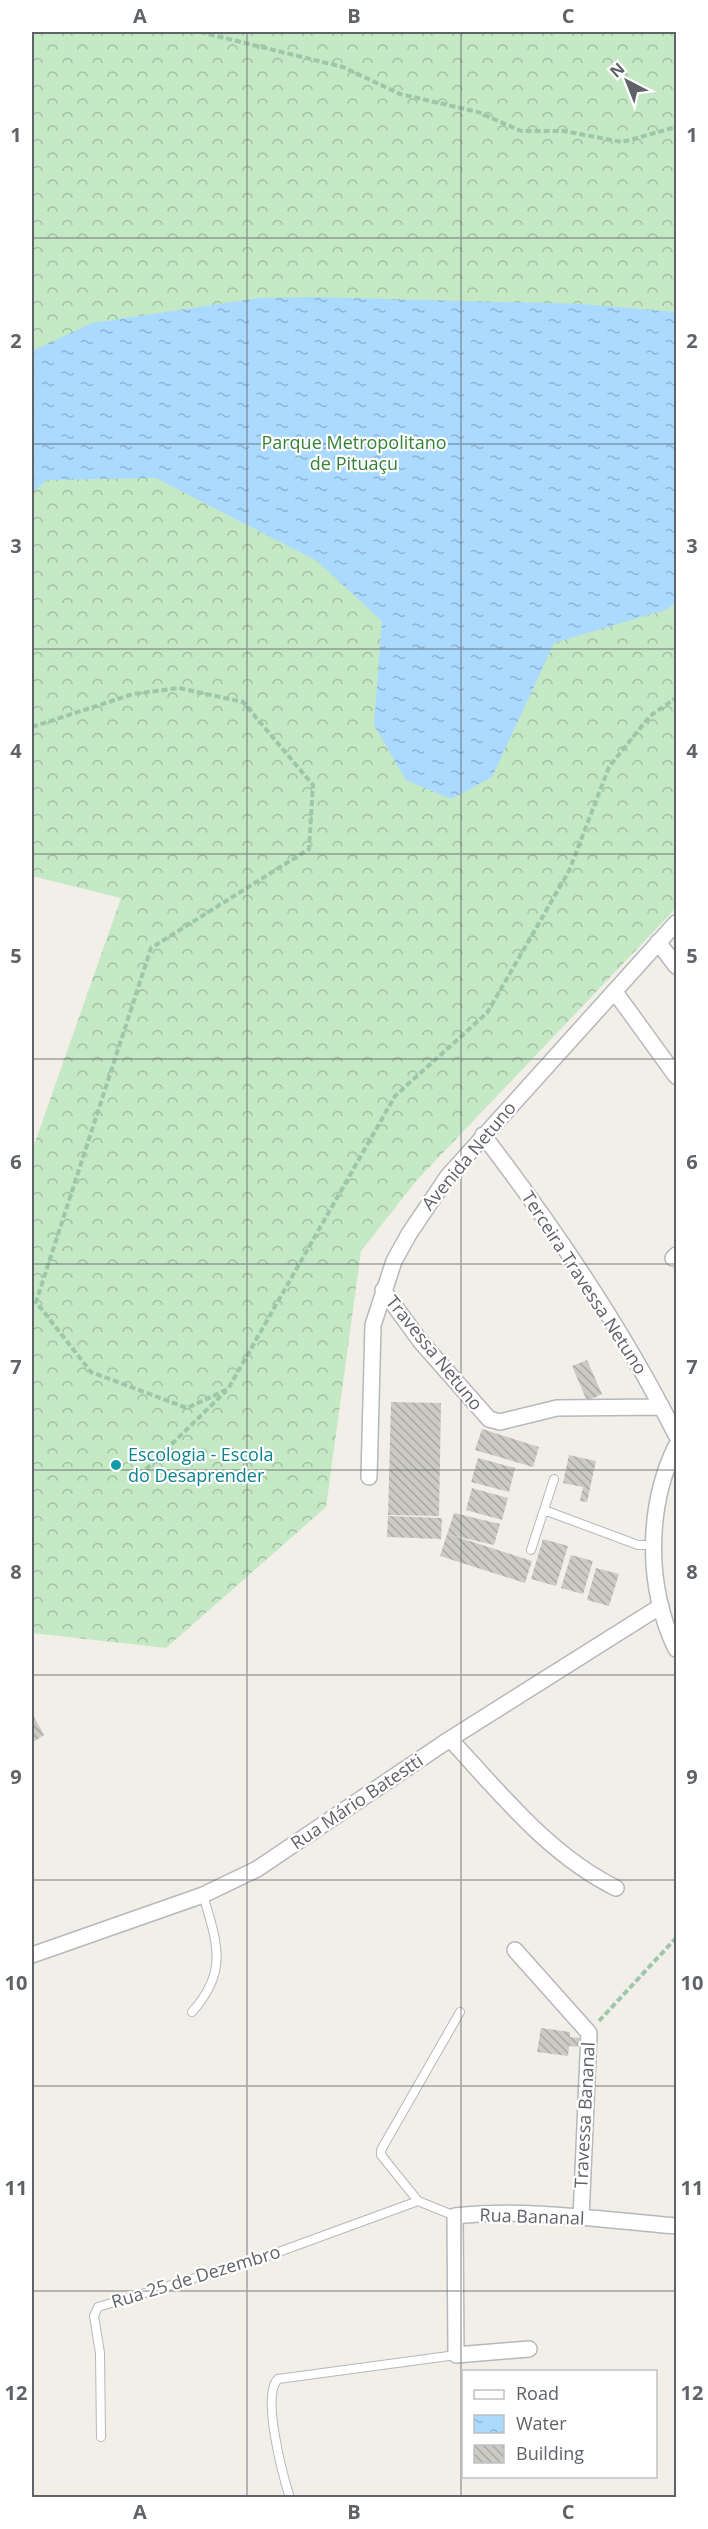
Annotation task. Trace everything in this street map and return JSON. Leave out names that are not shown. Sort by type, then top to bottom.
[{"type":"street","name":"Avenida Netuno","points":[[369,1477],[373,1325],[394,1261],[421,1213],[448,1176],[676,923]]},
{"type":"street","points":[[658,942],[676,966]]},
{"type":"street","points":[[615,992],[676,1076]]},
{"type":"street","name":"Terceira Travessa Netuno","points":[[483,1136],[513,1174],[587,1283],[662,1407],[676,1435]]},
{"type":"street","name":"Travessa Netuno","points":[[383,1290],[421,1342],[489,1419],[500,1422],[557,1408],[662,1407]]},
{"type":"street","points":[[676,1446],[658,1493],[654,1545],[661,1606],[676,1649]]},
{"type":"street","name":"Rua Mário Batestti","points":[[32,1955],[203,1895],[257,1869],[450,1739],[661,1606]]},
{"type":"street","points":[[450,1739],[535,1830],[585,1871],[616,1888]]},
{"type":"street","points":[[515,1950],[589,2033]]},
{"type":"street","name":"Travessa Bananal","points":[[581,2218],[589,2033]]},
{"type":"street","name":"Rua Bananal","points":[[456,2355],[455,2216],[512,2213],[676,2226]]},
{"type":"street","points":[[456,2355],[529,2349]]},
{"type":"lane","points":[[531,1550],[554,1479]]},
{"type":"lane","points":[[544,1510],[638,1545],[654,1545]]},
{"type":"lane","points":[[192,2012],[206,1996],[217,1965],[217,1943],[203,1895]]},
{"type":"lane","points":[[455,2216],[418,2201],[381,2155],[381,2150],[460,2012]]},
{"type":"lane","name":"Rua 25 de Dezembro","points":[[101,2438],[100,2353],[94,2316],[98,2307],[265,2257],[418,2201]]},
{"type":"lane","points":[[290,2498],[276,2438],[272,2391],[278,2379],[283,2376],[456,2355]]},
{"type":"path","points":[[200,32],[343,67],[400,94],[478,112],[521,132],[564,131],[622,142],[676,127]]},
{"type":"path","points":[[32,727],[133,694],[179,688],[243,702],[313,785],[309,849],[151,948],[36,1302],[91,1372],[187,1408],[228,1389]]},
{"type":"path","points":[[133,1482],[228,1389],[395,1096],[487,1013],[569,872],[609,767],[650,716],[676,698]]},
{"type":"path","name":"Travessa Bananal","points":[[589,2033],[676,1938]]},
{"type":"green space","name":"Parque Metropolitano de Pituaçu","points":[[32,32],[676,32],[676,908],[417,1180],[361,1251],[326,1507],[166,1648],[32,1633],[32,1151],[121,898],[32,876]]},
{"type":"water","points":[[312,297],[582,304],[676,312],[676,601],[668,609],[554,643],[492,777],[451,799],[406,780],[374,725],[382,621],[317,561],[156,478],[47,480],[32,493],[32,351],[92,323],[259,298]]},
{"type":"building","points":[[587,1360],[602,1394],[587,1401],[572,1366]]},
{"type":"building","points":[[391,1402],[441,1403],[439,1516],[388,1515]]},
{"type":"building","points":[[482,1429],[539,1447],[533,1467],[475,1450]]},
{"type":"building","points":[[569,1455],[596,1461],[587,1502],[580,1501],[583,1487],[563,1483]]},
{"type":"building","points":[[478,1458],[515,1468],[509,1492],[471,1482]]},
{"type":"building","points":[[472,1488],[508,1498],[502,1520],[466,1510]]},
{"type":"building","points":[[454,1513],[500,1524],[494,1545],[451,1535],[532,1561],[525,1583],[440,1556]]},
{"type":"building","points":[[388,1516],[442,1518],[441,1539],[387,1537]]},
{"type":"building","points":[[543,1539],[568,1546],[556,1586],[531,1579]]},
{"type":"building","points":[[571,1555],[593,1561],[583,1594],[561,1588]]},
{"type":"building","points":[[596,1568],[619,1574],[609,1606],[587,1600]]},
{"type":"building","points":[[32,1713],[44,1735],[32,1743]]},
{"type":"building","points":[[541,2028],[570,2032],[570,2037],[580,2038],[578,2047],[569,2046],[568,2056],[537,2052]]},
{"type":"place","name":"Escologia - Escola do Desaprender","points":[[116,1465]]}]
